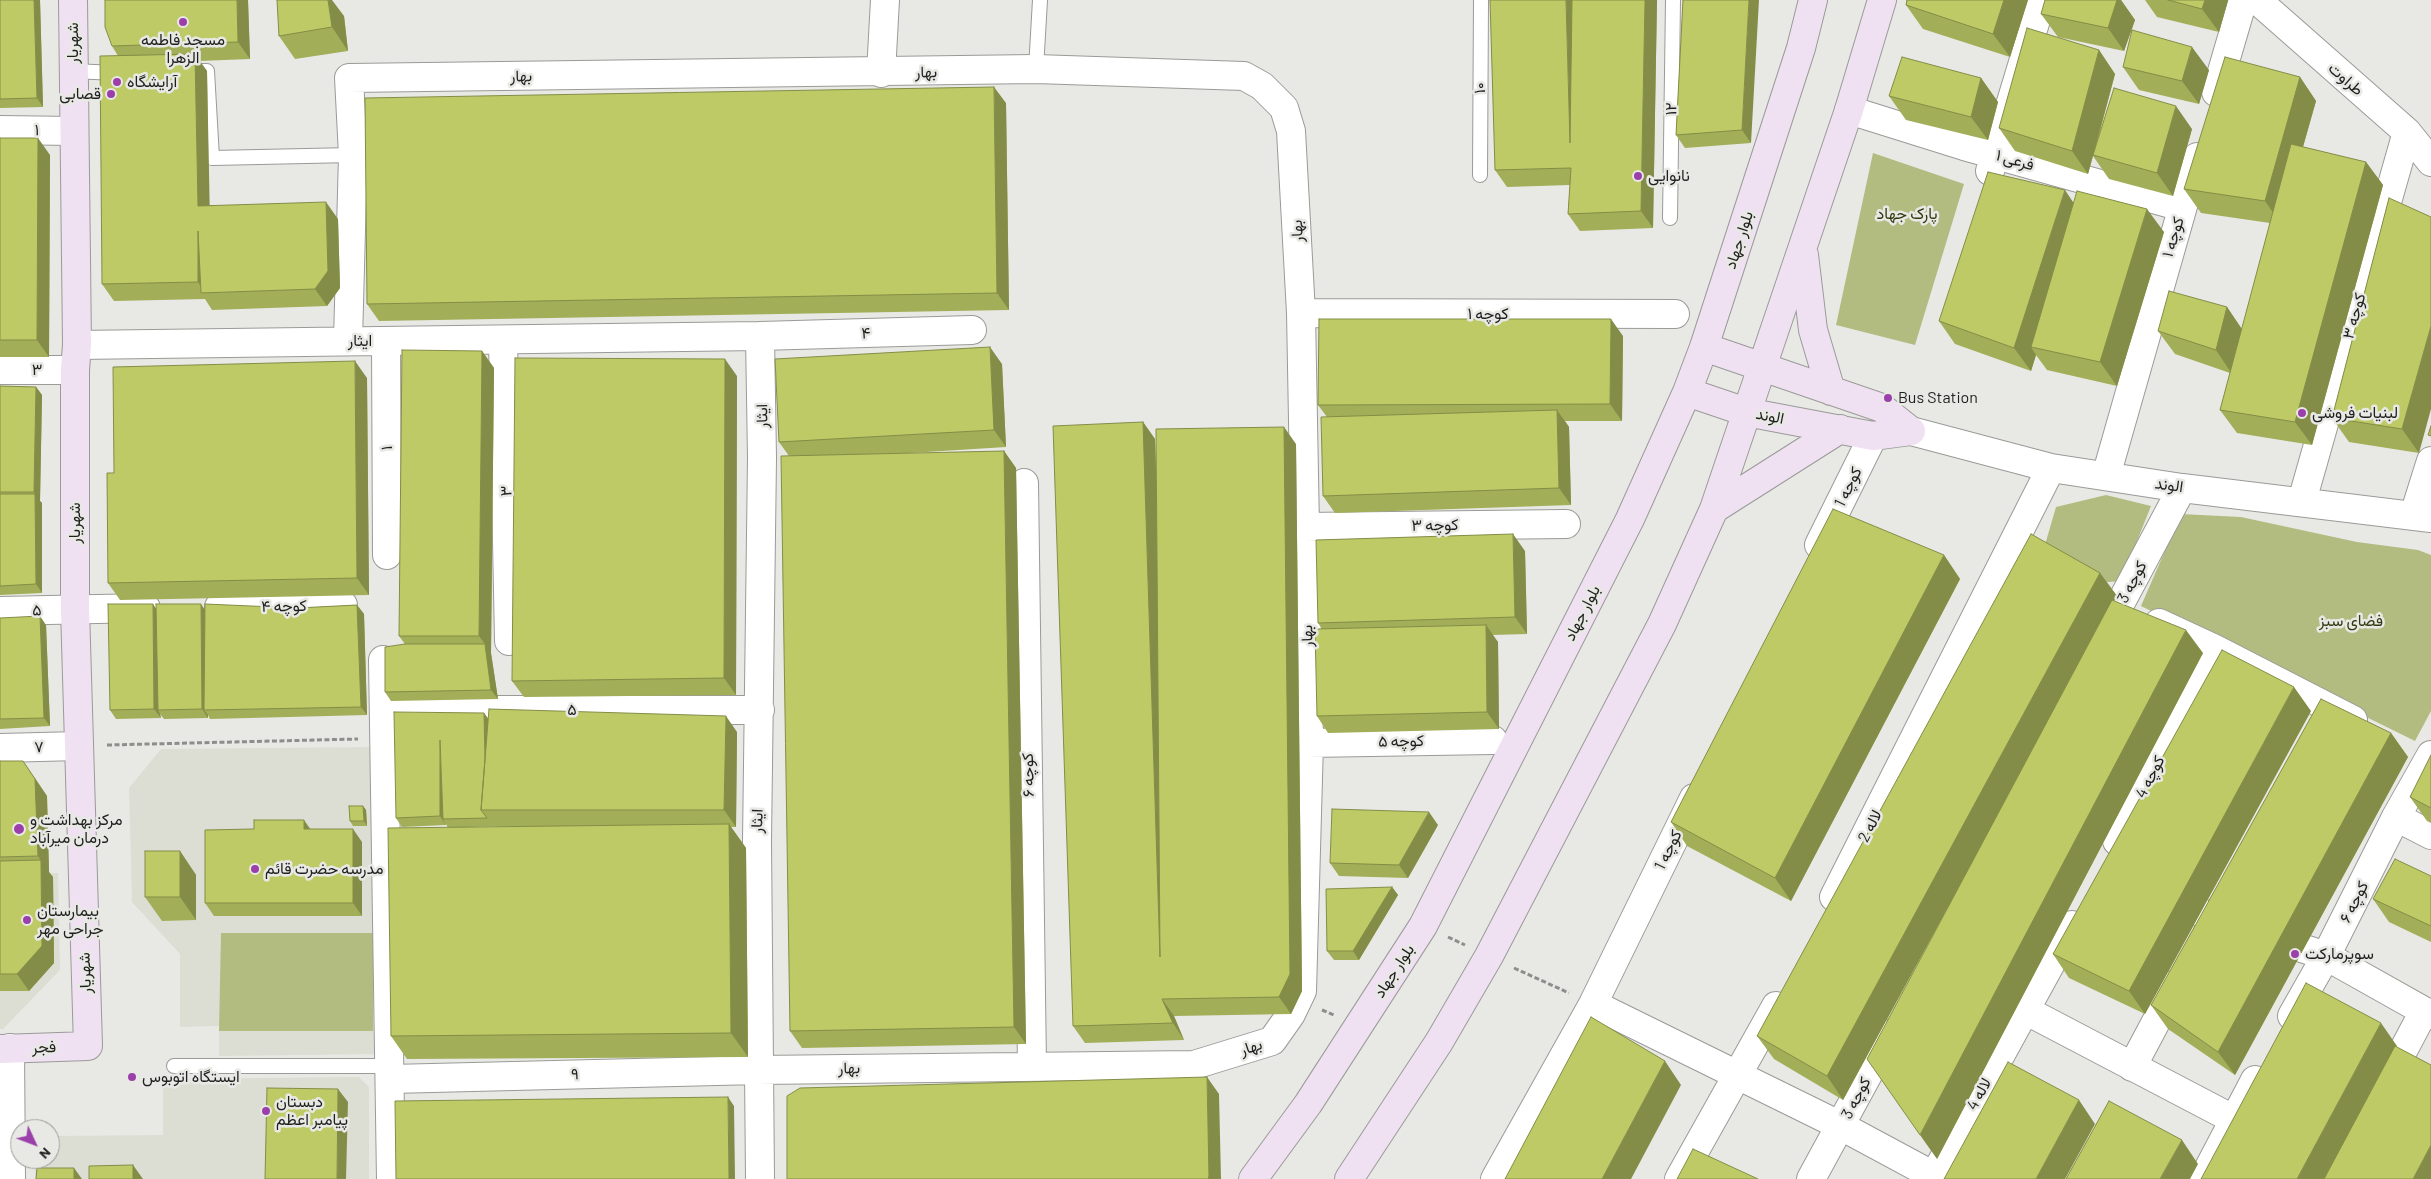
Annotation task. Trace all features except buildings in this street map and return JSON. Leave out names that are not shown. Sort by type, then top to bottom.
[{"type":"main road","name":"شهریار","points":[[73,0],[72,71],[76,358],[74,609],[88,1046]]},
{"type":"main road","name":"بلوار جهاد","points":[[1253,1179],[1308,1104],[1423,926],[1630,519],[1687,392],[1704,347],[1801,48],[1813,0]]},
{"type":"main road","points":[[1349,1179],[1439,1042],[1489,956],[1662,624],[1714,508],[1849,110],[1882,0]]},
{"type":"main road","points":[[1803,245],[1813,330],[1831,391]]},
{"type":"main road","name":"الوند","points":[[1704,347],[1882,408],[1911,431]]},
{"type":"main road","name":"الوند","points":[[1687,392],[1746,412],[1873,436],[1911,431]]},
{"type":"main road","points":[[1714,508],[1840,430]]},
{"type":"main road","name":"فجر","points":[[5,1049],[88,1046]]},
{"type":"street","points":[[881,73],[885,0]]},
{"type":"street","points":[[1984,191],[2042,0]]},
{"type":"street","name":"کوچه ۱","points":[[2106,476],[2243,0]]},
{"type":"street","name":"طراوت","points":[[2256,0],[2406,132],[2431,162]]},
{"type":"street","name":"بهار","points":[[348,341],[353,155],[349,78],[881,73],[1036,69],[1244,76],[1262,86],[1284,108],[1291,131],[1301,313],[1302,454],[1309,743],[1302,991],[1291,1014],[1272,1041],[1194,1066],[758,1070]]},
{"type":"street","name":"فرعی ۱","points":[[1849,110],[2182,207]]},
{"type":"street","name":"۱","points":[[0,130],[74,131]]},
{"type":"street","name":"کوچه ۳","points":[[2302,501],[2406,132]]},
{"type":"street","name":"کوچه ۱","points":[[1301,313],[1675,314]]},
{"type":"street","name":"۴","points":[[760,336],[972,330]]},
{"type":"street","name":"ایثار","points":[[76,358],[348,341],[503,341],[760,336],[762,458],[757,841],[760,1179]]},
{"type":"street","name":"۱","points":[[386,341],[387,555]]},
{"type":"street","name":"۳","points":[[503,341],[508,641]]},
{"type":"street","name":"۳","points":[[0,370],[76,358]]},
{"type":"street","name":"الوند","points":[[1911,431],[2051,468],[2182,488],[2422,517]]},
{"type":"street","name":"کوچه 1","points":[[1807,569],[1873,436]]},
{"type":"street","points":[[1276,444],[1296,444],[1302,454]]},
{"type":"street","points":[[762,458],[791,459]]},
{"type":"street","points":[[2422,517],[2431,461]]},
{"type":"street","name":"لاله 2","points":[[1822,921],[2051,468]]},
{"type":"street","name":"کوچه ۶","points":[[1015,473],[1032,1066]]},
{"type":"street","name":"کوچه 3","points":[[2092,656],[2182,488]]},
{"type":"street","name":"کوچه ۳","points":[[1304,527],[1566,524]]},
{"type":"street","name":"کوچه ۴","points":[[74,609],[343,605]]},
{"type":"street","points":[[2119,605],[2215,649],[2323,716],[2379,732]]},
{"type":"street","name":"۵","points":[[0,610],[74,609]]},
{"type":"street","name":"کوچه 4","points":[[2210,918],[2120,868],[2215,649]]},
{"type":"street","points":[[383,660],[382,835],[390,1072],[391,1179]]},
{"type":"street","name":"۵","points":[[384,710],[760,710]]},
{"type":"street","name":"کوچه ۵","points":[[1309,743],[1493,740]]},
{"type":"street","name":"۷","points":[[0,748],[79,746]]},
{"type":"street","name":"کوچه ۶","points":[[2203,1179],[2233,1119],[2326,956],[2396,817],[2431,755]]},
{"type":"street","name":"کوچه 1","points":[[1496,1179],[1593,1004],[1706,773]]},
{"type":"street","points":[[2396,817],[2431,835]]},
{"type":"street","points":[[382,835],[415,836]]},
{"type":"street","points":[[728,841],[757,841]]},
{"type":"street","points":[[2132,1067],[2224,893]]},
{"type":"street","points":[[2086,900],[2025,1010],[2233,1119]]},
{"type":"street","points":[[2210,918],[2326,956],[2427,1013],[2375,1103]]},
{"type":"street","points":[[1679,1179],[1738,1076],[1789,981]]},
{"type":"street","points":[[1593,1004],[1840,1126],[1934,1177]]},
{"type":"street","name":"لاله 4","points":[[1934,1177],[2025,1010]]},
{"type":"street","name":"کوچه 3","points":[[1811,1179],[1901,1013]]},
{"type":"street","points":[[5,1049],[11,1179]]},
{"type":"street","name":"۹","points":[[390,1072],[758,1070]]},
{"type":"lane","points":[[1036,69],[1040,0]]},
{"type":"lane","name":"۱۰","points":[[1480,175],[1481,0]]},
{"type":"lane","name":"۱۲","points":[[1670,218],[1673,0]]},
{"type":"lane","points":[[72,71],[130,72]]},
{"type":"lane","points":[[178,72],[207,71],[212,158],[353,155]]},
{"type":"lane","points":[[174,1066],[390,1072]]},
{"type":"path","points":[[79,746],[384,738]]},
{"type":"path","points":[[1423,926],[1593,1004]]},
{"type":"path","points":[[1297,1001],[1343,1018]]},
{"type":"shaded area","name":"مدرسه حضرت قائم","points":[[377,747],[379,1054],[219,1056],[219,1026],[180,1027],[180,954],[132,902],[129,788],[161,749]]},
{"type":"shaded area","name":"بیمارستان جراحی مهر","points":[[58,873],[60,970],[3,1029],[0,1029],[0,874]]},
{"type":"shaded area","name":"دبستان پیامبر اعظم","points":[[359,1077],[369,1087],[369,1179],[35,1179],[35,1169],[60,1169],[60,1136],[163,1135],[163,1079]]},
{"type":"green space","name":"پارک جهاد","points":[[1873,153],[1964,184],[1915,345],[1836,325]]},
{"type":"green space","points":[[2106,495],[2151,506],[2121,581],[2097,583],[2042,555],[2056,507]]},
{"type":"green space","name":"فضای سبز","points":[[2181,514],[2241,517],[2357,542],[2418,550],[2431,555],[2431,711],[2415,741],[2141,606]]},
{"type":"green space","points":[[221,933],[373,933],[373,1031],[219,1031]]},
{"type":"place","name":"مسجد فاطمه الزهرا","points":[[183,22]]},
{"type":"place","name":"آرایشگاه","points":[[117,82]]},
{"type":"place","name":"قصابی","points":[[111,94]]},
{"type":"place","name":"نانوایی","points":[[1638,176]]},
{"type":"place","name":"Bus Station","points":[[1888,398]]},
{"type":"place","name":"لبنیات فروشی","points":[[2302,413]]},
{"type":"place","name":"مرکز بهداشت و درمان میرآباد","points":[[19,829]]},
{"type":"place","name":"مدرسه حضرت قائم","points":[[255,869]]},
{"type":"place","name":"بیمارستان جراحی مهر","points":[[27,920]]},
{"type":"place","name":"سوپرمارکت","points":[[2295,954]]},
{"type":"place","name":"ایستگاه اتوبوس","points":[[132,1077]]},
{"type":"place","name":"دبستان پیامبر اعظم","points":[[266,1111]]}]
